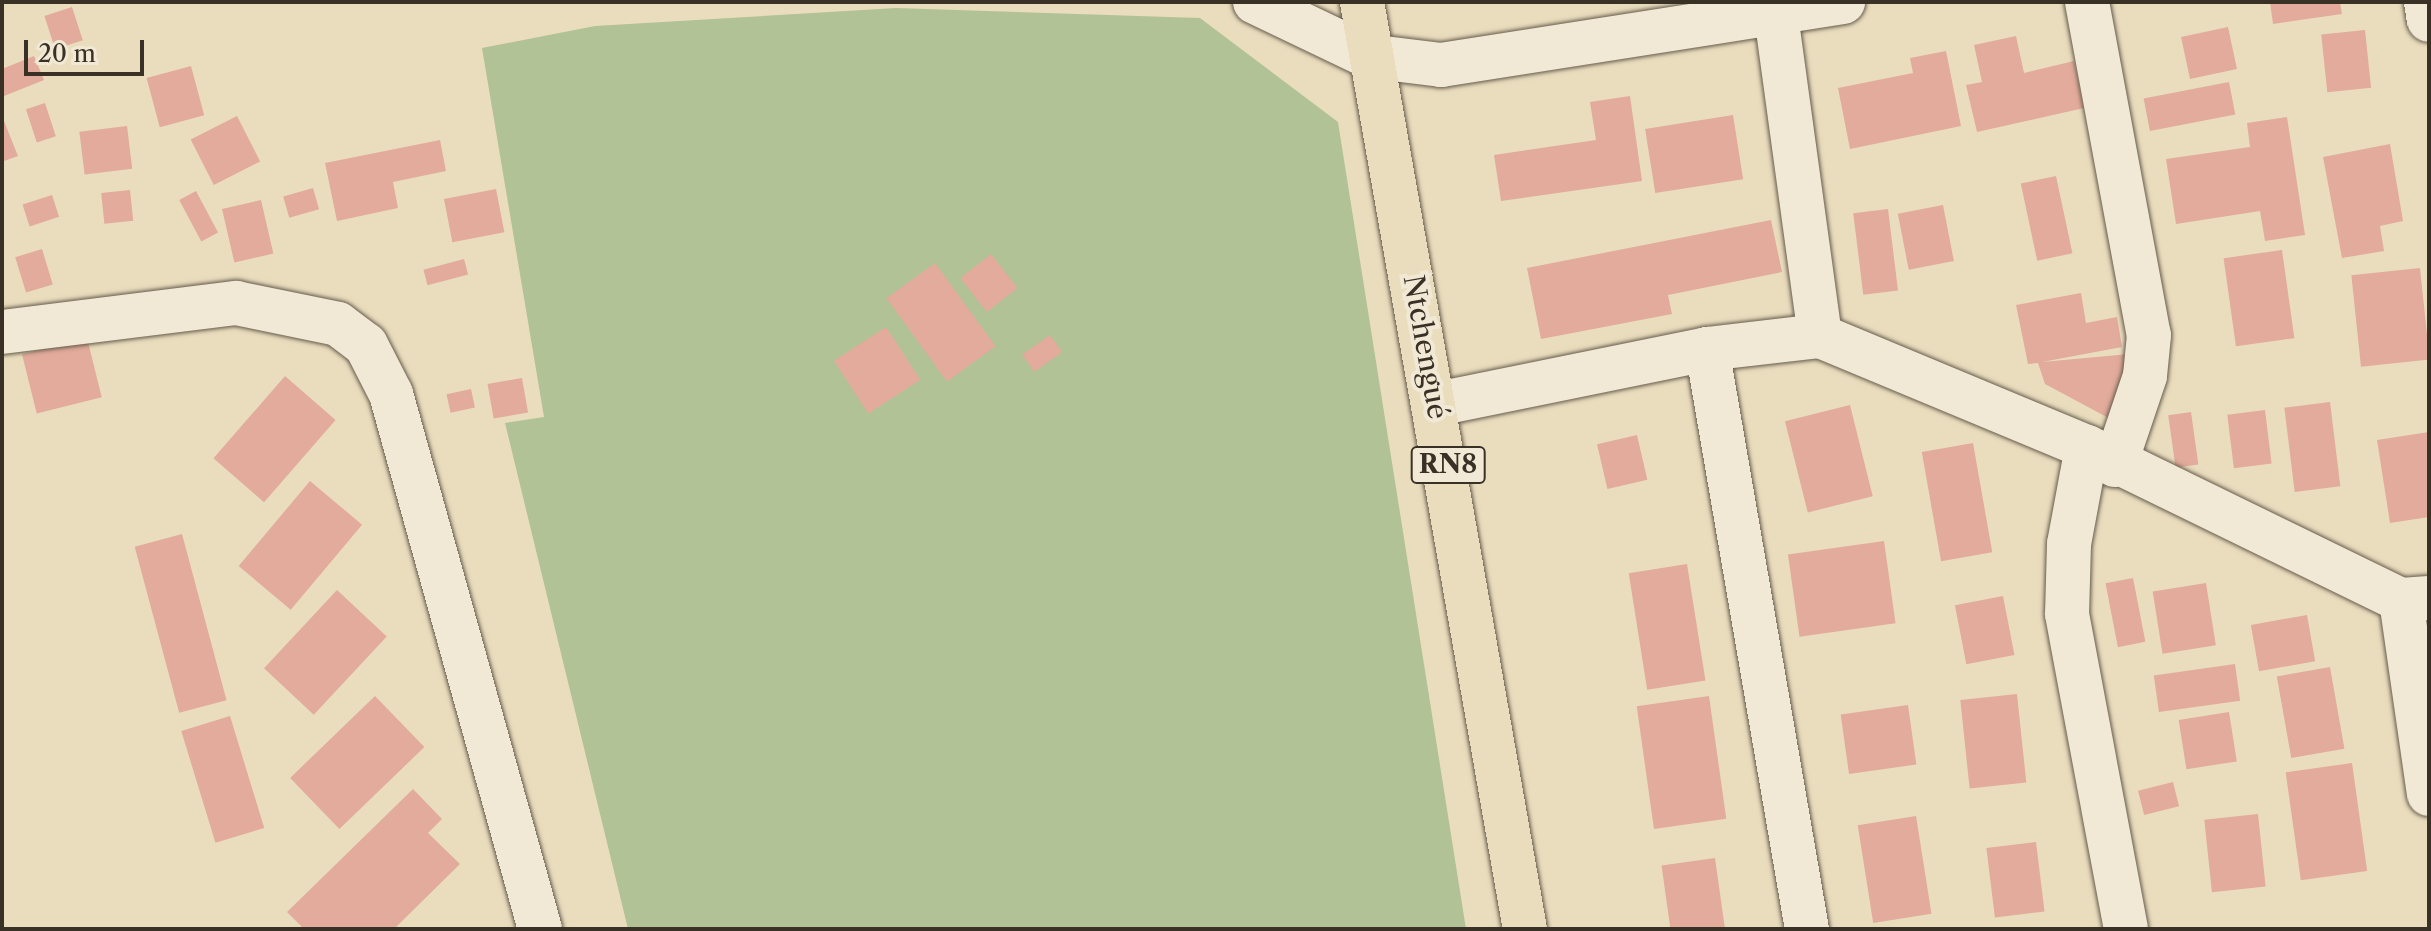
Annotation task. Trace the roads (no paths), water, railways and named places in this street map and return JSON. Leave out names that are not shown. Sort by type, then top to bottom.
[{"type":"main road","name":"Ntchengué","points":[[1362,2],[1368,56],[1437,404],[1525,929]]},
{"type":"street","points":[[1255,2],[1368,56],[1441,65],[1522,58],[1843,2]]},
{"type":"street","points":[[2087,2],[2149,335],[2145,376],[2101,456],[2069,544],[2067,614],[2126,929]]},
{"type":"street","points":[[2426,2],[2429,20]]},
{"type":"street","points":[[1776,15],[1820,336]]},
{"type":"street","points":[[2,332],[236,303],[338,324],[366,345],[391,394],[540,929]]},
{"type":"street","points":[[1437,404],[1707,349],[1820,336],[2101,456],[2415,599],[2429,794]]},
{"type":"street","points":[[1707,349],[1807,929]]}]
